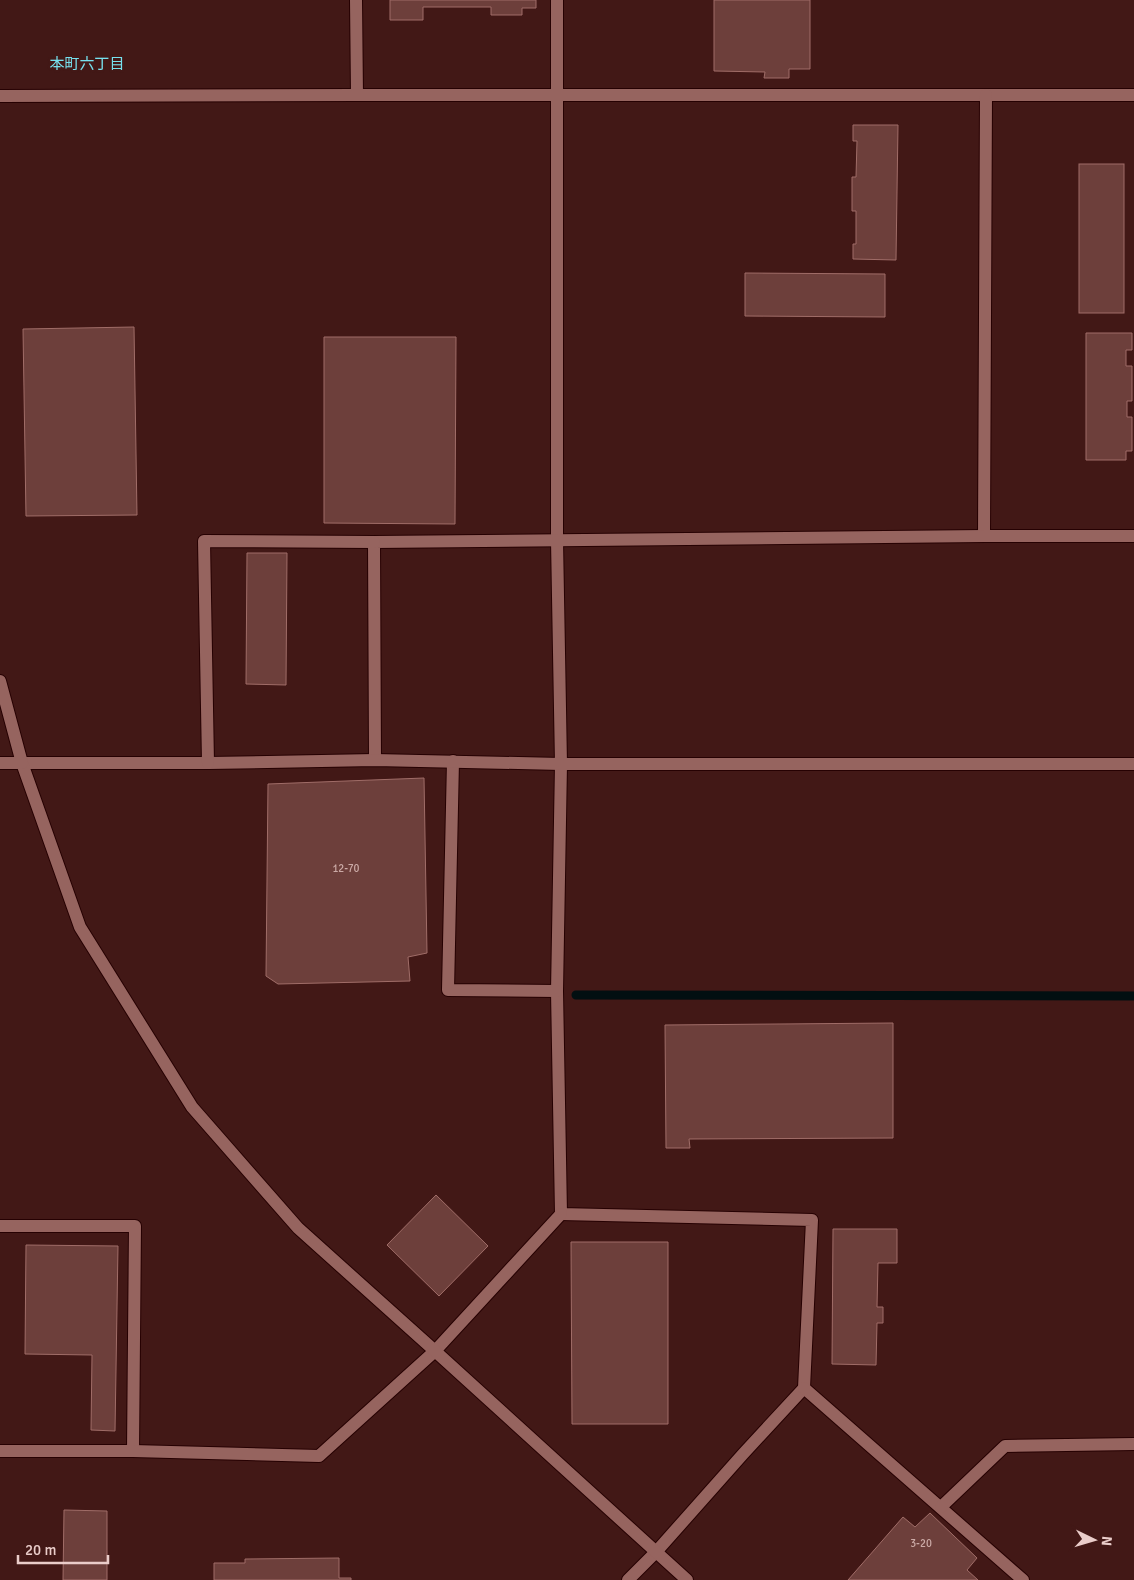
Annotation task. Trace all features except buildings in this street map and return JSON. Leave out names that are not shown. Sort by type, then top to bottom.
[{"type":"street","points":[[356,0],[357,95]]},
{"type":"street","points":[[0,1451],[133,1451],[319,1456],[435,1351],[561,1214],[556,991],[561,764],[557,540],[557,0]]},
{"type":"street","points":[[984,536],[986,95]]},
{"type":"street","points":[[0,96],[1134,96]]},
{"type":"street","points":[[208,763],[204,541],[374,542],[1134,536]]},
{"type":"street","points":[[374,542],[375,760]]},
{"type":"street","points":[[0,681],[22,763],[80,927],[192,1107],[298,1228],[687,1580]]},
{"type":"street","points":[[0,763],[208,763],[375,760],[561,764],[1134,764]]},
{"type":"street","points":[[452,761],[448,990],[556,991]]},
{"type":"street","points":[[561,1214],[812,1220],[804,1388],[656,1552],[628,1580]]},
{"type":"street","points":[[0,1226],[135,1226],[133,1451]]},
{"type":"street","points":[[804,1388],[1023,1580]]},
{"type":"street","points":[[941,1507],[1004,1446],[1134,1444]]},
{"type":"waterway","points":[[576,995],[1134,996]]},
{"type":"district","name":"本町六丁目","points":[[87,64]]}]
